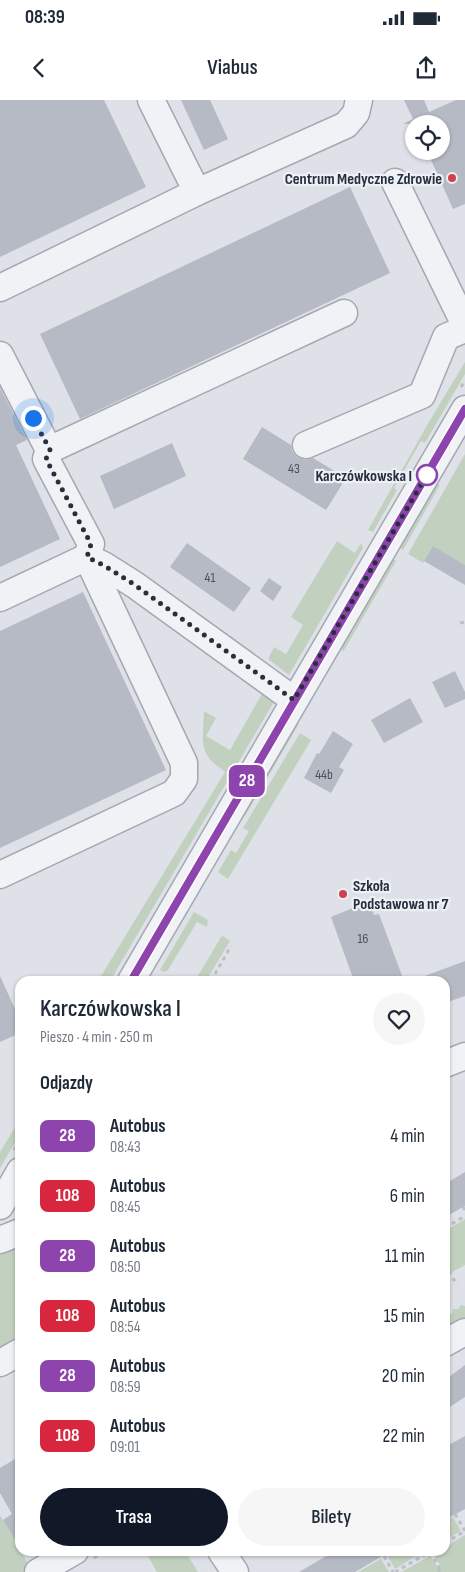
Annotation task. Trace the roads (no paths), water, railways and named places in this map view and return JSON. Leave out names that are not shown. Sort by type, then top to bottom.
[{"type":"street","points":[[151,100],[197,192]]},
{"type":"street","points":[[0,288],[197,192],[346,125],[356,113],[359,100]]},
{"type":"street","points":[[395,182],[465,325]]},
{"type":"street","points":[[0,875],[174,793],[184,778],[184,764],[87,557],[91,544],[46,459],[50,450],[344,313]]},
{"type":"street","points":[[306,445],[422,395],[446,337],[465,329]]},
{"type":"street","points":[[0,355],[50,450]]},
{"type":"street","points":[[134,976],[465,410]]},
{"type":"street","points":[[87,557],[135,585],[294,700]]},
{"type":"street","points":[[0,598],[87,557]]},
{"type":"street","points":[[450,1062],[465,1056]]},
{"type":"street","points":[[0,1206],[15,1180]]},
{"type":"street","points":[[0,1240],[15,1234]]},
{"type":"street","points":[[450,1340],[465,1332]]},
{"type":"street","points":[[0,1363],[15,1355]]},
{"type":"street","points":[[38,1572],[66,1556]]},
{"type":"street","points":[[224,1556],[235,1572]]},
{"type":"place","name":"Centrum Medyczne Zdrowie","points":[[452,178]]},
{"type":"place","name":"Karczówkowska I","points":[[427,475]]},
{"type":"place","name":"Szkoła Podstawowa nr 7","points":[[343,894]]}]
